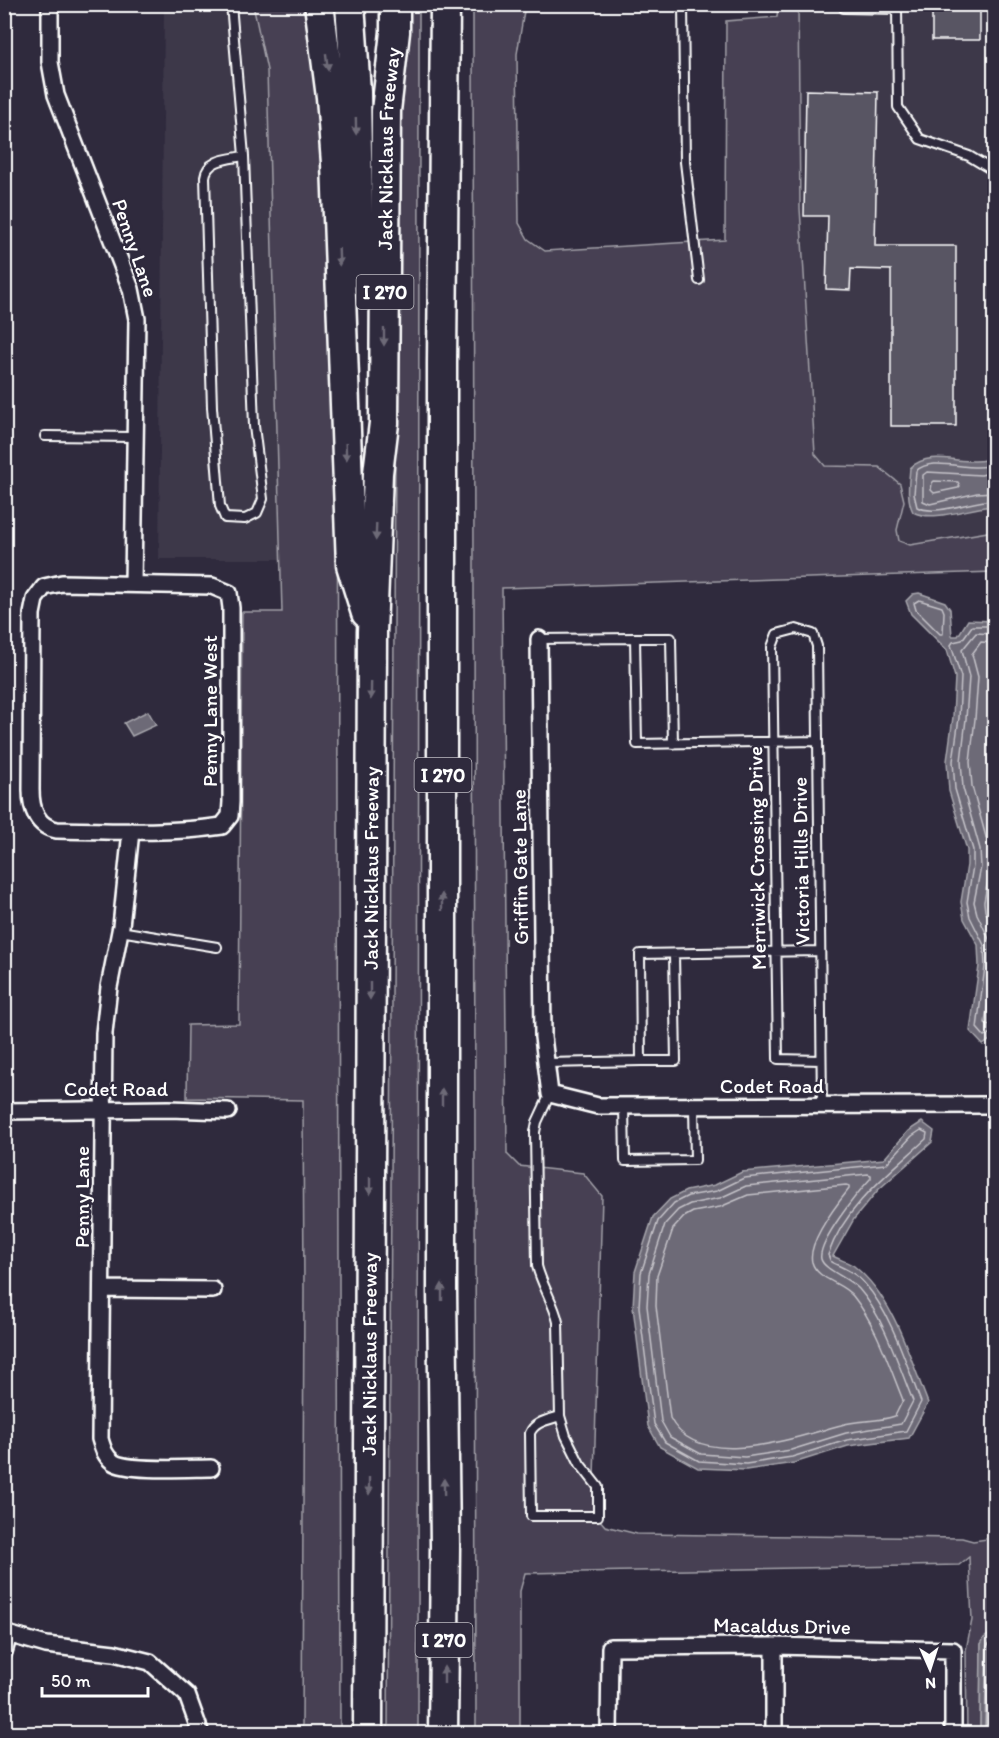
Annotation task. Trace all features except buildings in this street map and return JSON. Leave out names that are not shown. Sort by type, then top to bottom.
[{"type":"highway","points":[[319,4],[331,97],[336,163],[351,565],[372,632]]},
{"type":"highway","points":[[350,4],[356,92],[362,417],[378,473]]},
{"type":"highway","points":[[377,4],[377,33],[386,111]]},
{"type":"highway","name":"Jack Nicklaus Freeway","points":[[368,1734],[372,632],[378,473],[384,423],[386,111],[395,32],[395,4]]},
{"type":"highway","name":"I 270","points":[[443,1734],[445,1546],[442,1290],[442,352],[445,4]]},
{"type":"street","name":"Penny Lane","points":[[50,4],[50,62],[56,95],[131,290],[137,319],[133,584]]},
{"type":"street","points":[[131,831],[49,829],[42,824],[31,805],[32,650],[35,599],[44,587],[63,584],[133,584]]},
{"type":"street","name":"Penny Lane West","points":[[131,831],[205,829],[222,826],[230,816],[231,802],[231,608],[229,594],[212,586],[133,584]]},
{"type":"street","name":"Griffin Gate Lane","points":[[538,639],[543,1037],[550,1094]]},
{"type":"street","name":"Penny Lane","points":[[131,831],[120,931],[109,987],[104,1033],[100,1439],[104,1453],[115,1464],[129,1468],[211,1468]]},
{"type":"street","name":"Codet Road","points":[[550,1094],[598,1106],[994,1105]]},
{"type":"street","name":"Codet Road","points":[[4,1111],[228,1111]]},
{"type":"street","points":[[102,1289],[213,1290]]},
{"type":"street","points":[[4,1652],[7,1634],[54,1647],[114,1653],[150,1662],[187,1695],[201,1734]]},
{"type":"street","points":[[774,1646],[774,1734]]},
{"type":"street","name":"Macaldus Drive","points":[[609,1734],[610,1647],[774,1646],[953,1650],[953,1734]]},
{"type":"lane","points":[[231,4],[244,156],[254,426],[263,499],[257,513],[245,519],[225,518],[220,506],[212,407],[204,177],[206,169],[211,164],[244,156]]},
{"type":"lane","points":[[683,4],[686,162],[699,280]]},
{"type":"lane","points":[[842,4],[844,8],[897,7],[898,107],[920,139],[969,156],[994,171]]},
{"type":"lane","points":[[45,436],[135,437]]},
{"type":"lane","name":"Victoria Hills Drive","points":[[796,629],[813,634],[817,646],[822,1107]]},
{"type":"lane","name":"Merriwick Crossing Drive","points":[[796,629],[777,634],[772,647],[778,1059],[821,1059]]},
{"type":"lane","points":[[634,638],[637,744],[818,741]]},
{"type":"lane","points":[[538,639],[670,638],[673,744]]},
{"type":"lane","points":[[120,931],[217,947]]},
{"type":"lane","points":[[641,1061],[640,954],[820,951]]},
{"type":"lane","points":[[547,1063],[676,1061],[674,954]]},
{"type":"lane","points":[[550,1094],[537,1122],[535,1132],[537,1266],[540,1280],[558,1322],[560,1416],[566,1436],[580,1464],[598,1487],[598,1516],[531,1516],[530,1433],[539,1423],[560,1416]]},
{"type":"lane","points":[[624,1106],[625,1161],[695,1160],[694,1107]]},
{"type":"shaded area","points":[[419,4],[418,1733],[388,1734],[397,80],[401,5]]},
{"type":"shaded area","points":[[164,5],[253,5],[257,19],[267,70],[281,559],[159,559]]},
{"type":"shaded area","points":[[253,5],[311,5],[337,372],[340,1733],[302,1733],[303,1100],[187,1098],[188,1025],[239,1024],[242,612],[282,612],[267,70]]},
{"type":"shaded area","points":[[473,5],[525,5],[517,54],[519,223],[528,239],[545,251],[725,240],[726,21],[777,17],[778,5],[798,5],[800,208],[815,454],[825,466],[879,467],[900,484],[904,501],[897,530],[899,541],[910,545],[994,531],[994,572],[502,588],[507,1154],[519,1166],[583,1173],[602,1196],[593,1512],[605,1526],[637,1534],[962,1538],[973,1541],[994,1538],[994,1631],[981,1644],[980,1733],[967,1733],[966,1650],[972,1620],[969,1557],[959,1565],[525,1573],[520,1591],[520,1733],[476,1733]]},
{"type":"shaded area","points":[[798,5],[994,5],[994,531],[910,545],[899,541],[897,530],[904,501],[879,467],[825,466],[815,454],[800,208]]},
{"type":"water","points":[[994,457],[994,506],[931,516],[913,512],[909,496],[910,468],[930,459],[973,461]]},
{"type":"water","points":[[919,593],[945,602],[950,609],[952,636],[958,636],[968,620],[994,621],[994,1037],[983,1045],[970,1031],[979,966],[978,945],[964,919],[961,902],[967,850],[949,791],[947,761],[953,717],[955,677],[947,650],[911,614],[906,601],[913,594]]},
{"type":"water","points":[[148,711],[156,725],[132,736],[124,723]]},
{"type":"water","points":[[922,1122],[934,1131],[932,1142],[878,1190],[854,1219],[833,1256],[854,1266],[868,1279],[890,1311],[907,1348],[928,1403],[909,1438],[848,1446],[794,1463],[746,1470],[698,1468],[660,1447],[648,1426],[633,1307],[635,1272],[653,1217],[670,1199],[686,1191],[715,1185],[742,1172],[884,1159],[908,1131]]},
{"type":"water","points":[[994,1631],[994,1733],[980,1733],[981,1644],[984,1638]]}]
